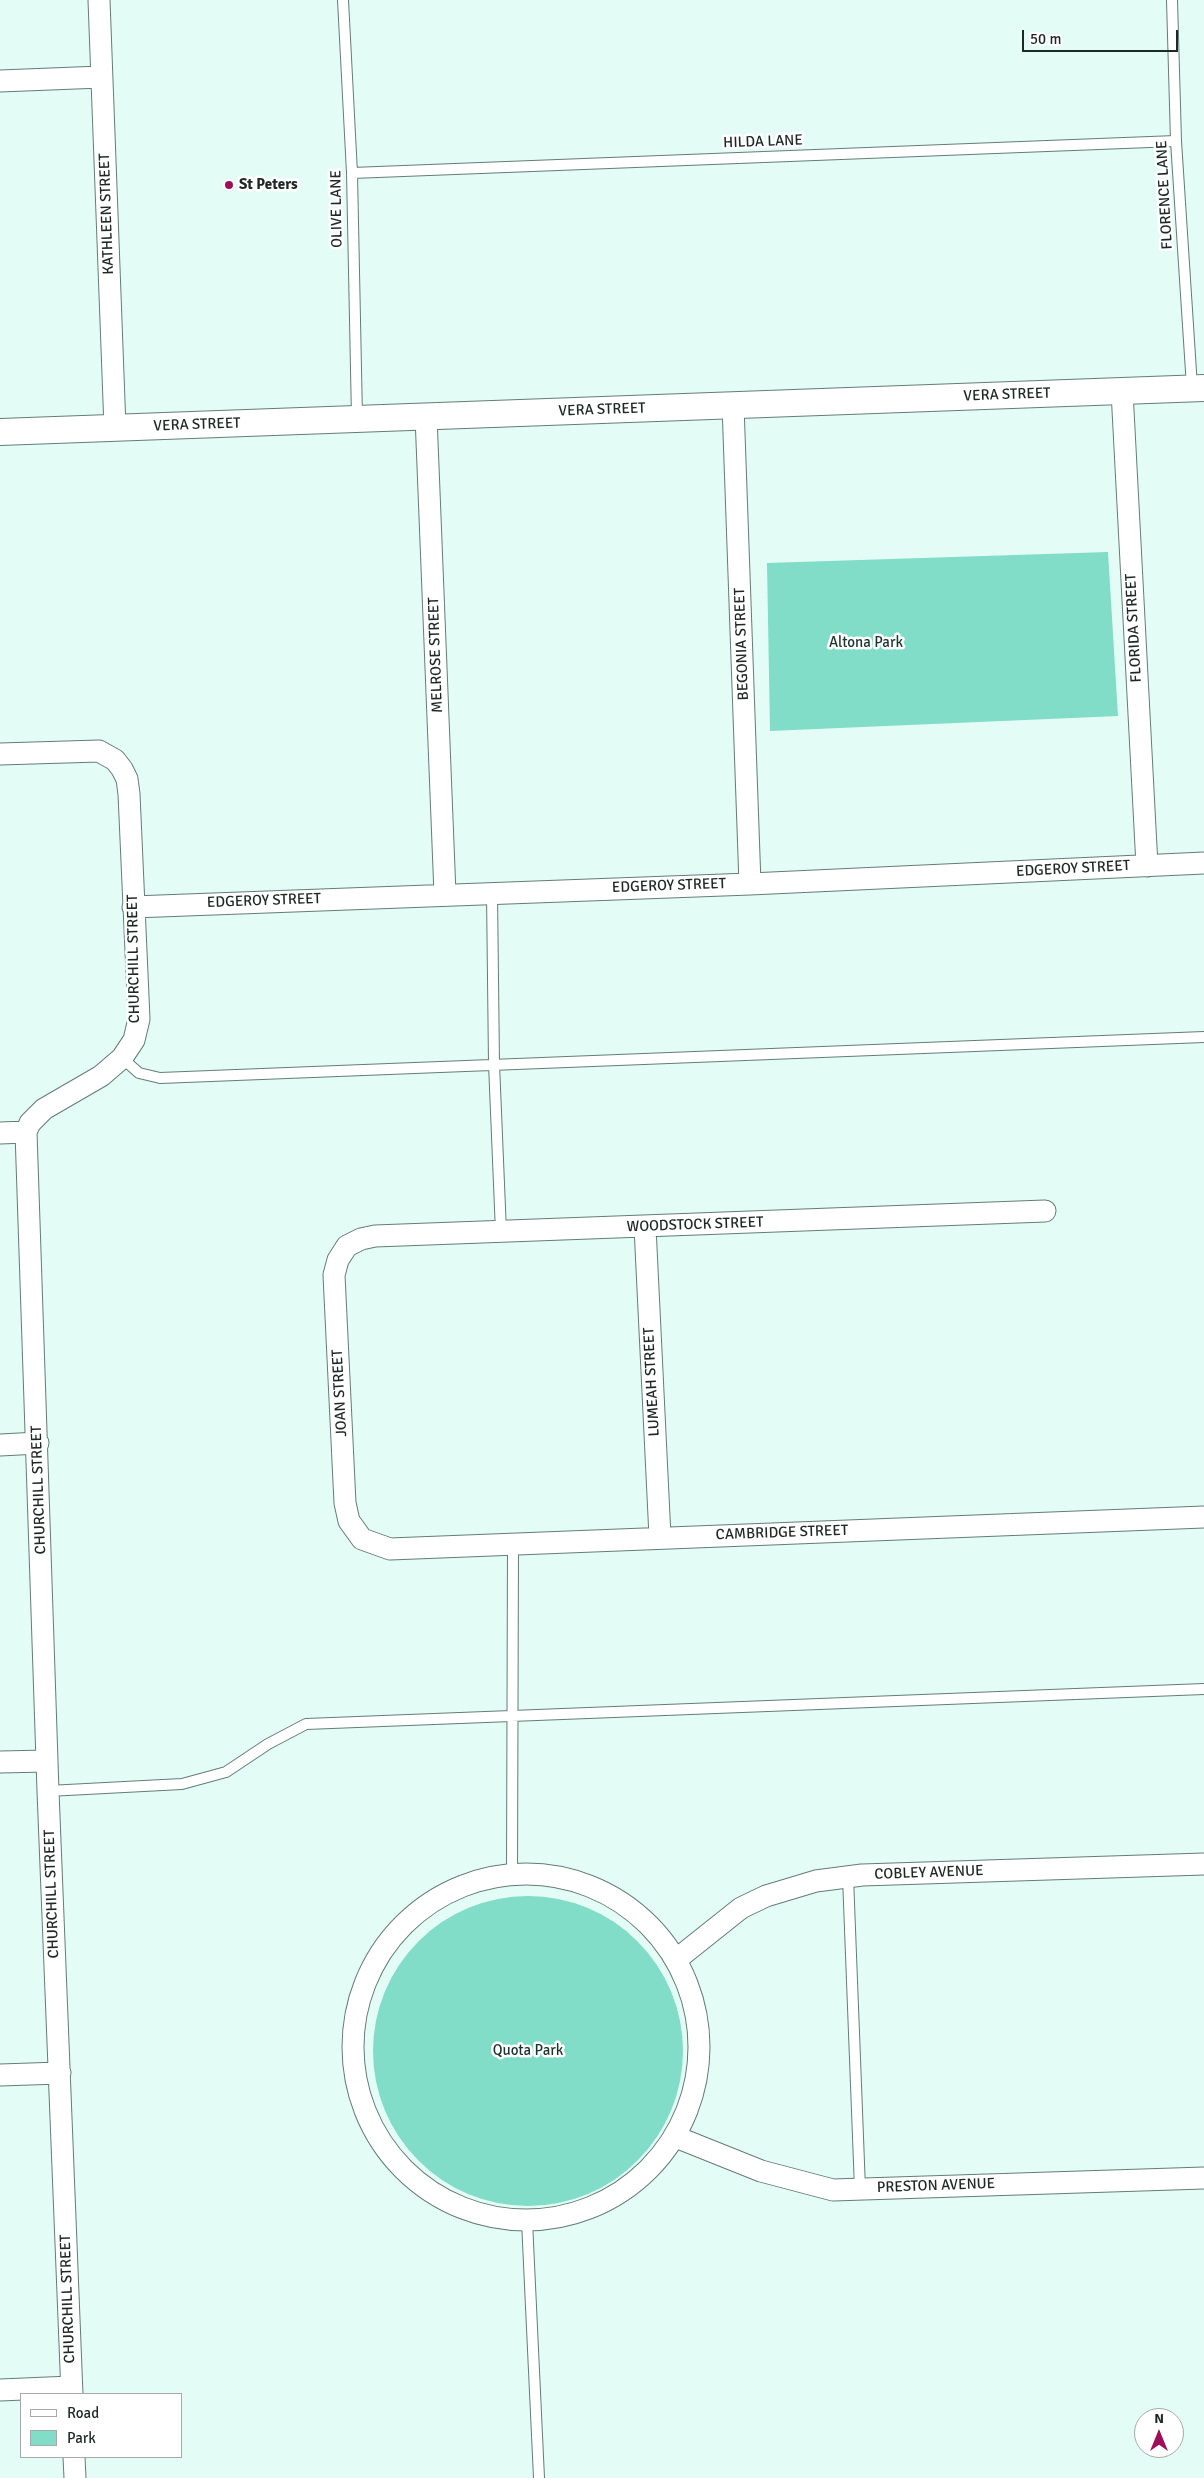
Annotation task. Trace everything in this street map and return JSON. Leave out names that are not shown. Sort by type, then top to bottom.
[{"type":"street","name":"KATHLEEN STREET","points":[[99,0],[115,428]]},
{"type":"street","points":[[0,81],[101,77]]},
{"type":"street","name":"VERA STREET","points":[[0,432],[1198,388]]},
{"type":"street","name":"FLORIDA STREET","points":[[1122,391],[1147,866]]},
{"type":"street","name":"BEGONIA STREET","points":[[734,405],[750,884]]},
{"type":"street","name":"MELROSE STREET","points":[[426,416],[445,894]]},
{"type":"street","name":"CHURCHILL STREET","points":[[0,754],[99,751],[115,760],[127,779],[129,794],[134,907],[138,1019],[134,1040],[122,1058],[101,1076],[44,1109],[30,1123],[26,1132],[38,1444],[48,1792],[71,2391]]},
{"type":"street","name":"EDGEROY STREET","points":[[134,907],[750,884],[1204,863]]},
{"type":"street","points":[[0,1133],[26,1132]]},
{"type":"street","name":"WOODSTOCK STREET","points":[[347,1246],[361,1239],[375,1236],[1045,1211]]},
{"type":"street","name":"LUMEAH STREET","points":[[645,1227],[660,1537]]},
{"type":"street","name":"JOAN STREET","points":[[347,1246],[338,1260],[334,1275],[345,1503],[349,1521],[362,1539]]},
{"type":"street","points":[[0,1445],[38,1444]]},
{"type":"street","name":"CAMBRIDGE STREET","points":[[362,1539],[390,1549],[1204,1517]]},
{"type":"street","points":[[0,1762],[47,1761]]},
{"type":"street","name":"COBLEY AVENUE","points":[[677,1959],[742,1908],[766,1896],[816,1882],[848,1877],[1204,1864]]},
{"type":"street","points":[[512,1874],[561,1877],[607,1893],[647,1921],[677,1959],[695,2002],[701,2048],[694,2094],[676,2137],[637,2181],[586,2211],[527,2221],[469,2212],[416,2183],[377,2139],[355,2084],[352,2025],[370,1968],[406,1921],[455,1888],[512,1874]]},
{"type":"street","points":[[0,2075],[60,2073]]},
{"type":"street","name":"PRESTON AVENUE","points":[[676,2137],[761,2171],[833,2190],[1204,2178]]},
{"type":"street","points":[[0,2390],[71,2391]]},
{"type":"street","points":[[74,2458],[76,2478]]},
{"type":"lane","name":"OLIVE LANE","points":[[343,0],[352,173],[357,418]]},
{"type":"lane","name":"FLORENCE LANE","points":[[1172,0],[1176,140],[1198,388]]},
{"type":"lane","name":"HILDA LANE","points":[[352,173],[1176,140]]},
{"type":"lane","points":[[492,893],[494,1064],[501,1232]]},
{"type":"lane","points":[[122,1058],[139,1073],[160,1078],[1204,1037]]},
{"type":"lane","points":[[512,1874],[514,1715],[513,1544]]},
{"type":"lane","points":[[48,1792],[182,1784],[226,1772],[268,1744],[306,1724],[1204,1689]]},
{"type":"lane","points":[[848,1877],[860,2189]]},
{"type":"lane","points":[[527,2221],[539,2478]]},
{"type":"green space","name":"Altona Park","points":[[1108,552],[1118,716],[770,731],[767,563]]},
{"type":"green space","name":"Quota Park","points":[[528,1896],[558,1899],[587,1908],[614,1922],[638,1941],[657,1965],[671,1992],[680,2021],[683,2051],[680,2081],[671,2110],[657,2137],[638,2161],[614,2180],[587,2194],[558,2203],[528,2206],[498,2203],[469,2194],[442,2180],[418,2161],[399,2137],[385,2110],[376,2081],[373,2051],[376,2021],[385,1992],[399,1965],[418,1941],[442,1922],[469,1908],[498,1899]]},
{"type":"place","name":"St Peters","points":[[229,185]]}]
